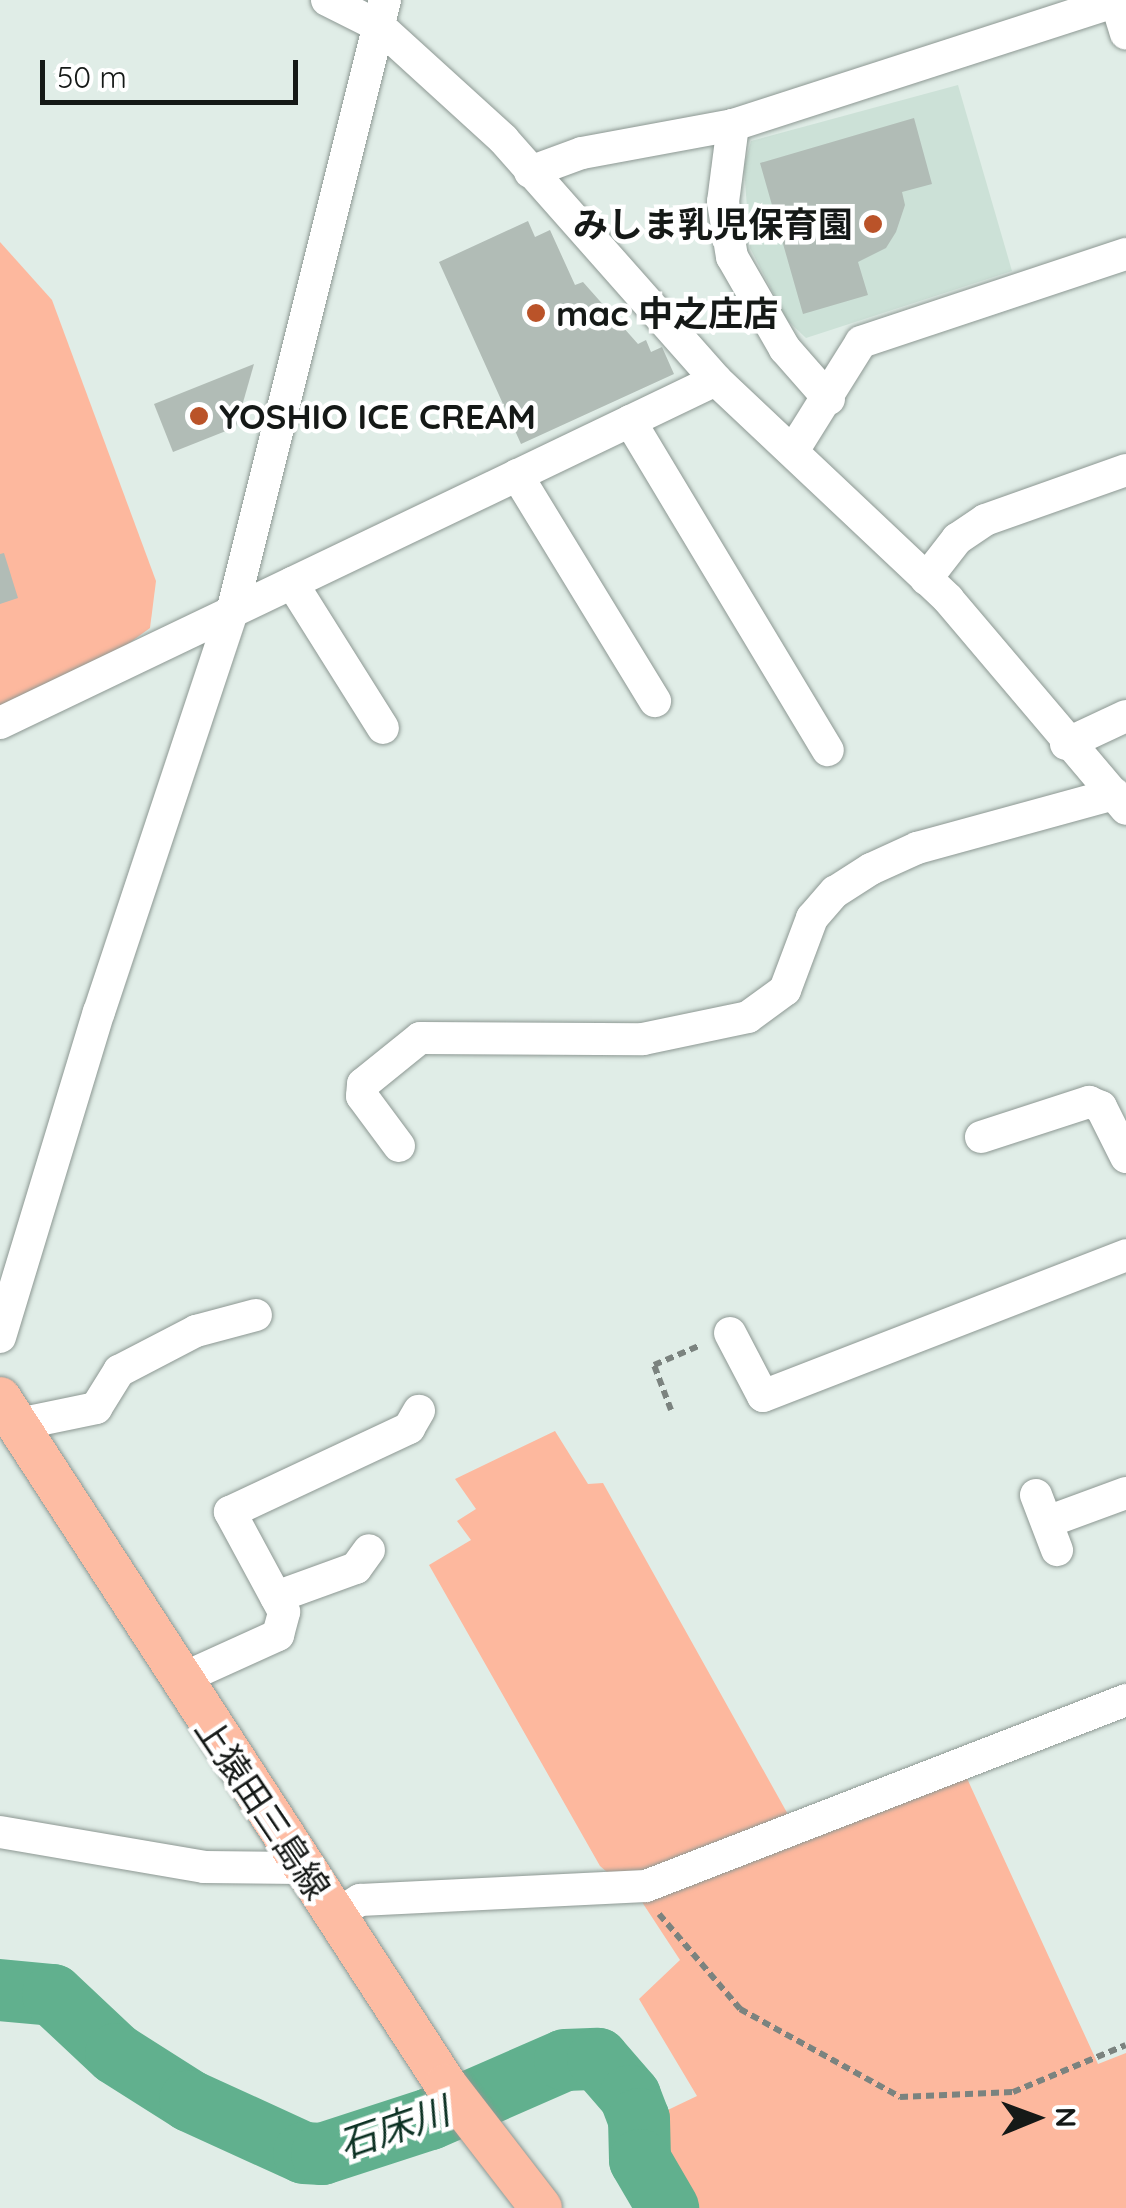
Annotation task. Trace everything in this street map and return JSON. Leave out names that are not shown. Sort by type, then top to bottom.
[{"type":"main road","name":"上猿田三島線","points":[[10,1411],[302,1868],[458,2102],[541,2208]]},
{"type":"street","points":[[328,0],[382,13],[716,380],[926,579],[1120,802]]},
{"type":"street","points":[[530,172],[582,154],[733,125],[1054,10],[1117,1],[1126,33]]},
{"type":"street","points":[[0,1337],[92,1030],[232,612],[382,13]]},
{"type":"street","points":[[733,125],[722,202],[732,256],[785,349],[829,399]]},
{"type":"street","points":[[792,451],[829,399],[861,342],[1126,254]]},
{"type":"street","points":[[0,723],[716,380]]},
{"type":"street","points":[[630,420],[828,750]]},
{"type":"street","points":[[926,579],[957,539],[985,520],[1126,470]]},
{"type":"street","points":[[516,476],[655,701]]},
{"type":"street","points":[[292,583],[383,728]]},
{"type":"street","points":[[1066,744],[1126,716]]},
{"type":"street","points":[[399,1146],[362,1096],[362,1084],[420,1038],[644,1039],[748,1017],[785,990],[812,918],[835,892],[871,868],[917,848],[1120,802]]},
{"type":"street","points":[[980,1138],[1089,1102],[1101,1107],[1126,1157]]},
{"type":"street","points":[[730,1333],[764,1396],[1126,1254]]},
{"type":"street","points":[[10,1411],[96,1408],[118,1370],[196,1330],[256,1315]]},
{"type":"street","points":[[179,1680],[278,1635],[284,1612],[230,1512],[408,1428],[419,1412]]},
{"type":"street","points":[[1047,1522],[1126,1493]]},
{"type":"street","points":[[276,1597],[356,1568],[369,1550]]},
{"type":"street","points":[[335,1916],[360,1900],[646,1886],[1126,1700]]},
{"type":"street","points":[[0,1832],[204,1867],[302,1868]]},
{"type":"path","points":[[671,1410],[654,1365],[730,1333]]},
{"type":"path","points":[[646,1886],[660,1916],[740,2010],[900,2097],[1013,2092],[1126,2045]]},
{"type":"shaded area","name":"みしま乳児保育園","points":[[958,85],[1012,271],[806,338],[787,320],[750,248],[744,167],[751,141]]},
{"type":"shaded area","points":[[0,242],[52,300],[156,581],[150,628],[84,676],[0,715]]},
{"type":"shaded area","points":[[555,1431],[588,1484],[603,1483],[790,1818],[965,1774],[1098,2064],[1126,2053],[1126,2208],[682,2208],[656,2165],[651,2118],[697,2096],[639,1999],[680,1960],[642,1902],[600,1866],[429,1565],[471,1540],[457,1521],[476,1509],[455,1479]]},
{"type":"building","points":[[914,118],[932,184],[902,192],[905,205],[886,248],[858,262],[868,295],[803,314],[760,163]]},
{"type":"building","name":"mac 中之庄店","points":[[528,221],[535,237],[550,230],[575,285],[583,282],[638,344],[646,340],[651,352],[662,347],[674,374],[521,444],[439,262]]},
{"type":"building","name":"YOSHIO ICE CREAM","points":[[254,364],[236,427],[173,452],[154,404]]},
{"type":"building","points":[[4,553],[18,598],[0,604],[0,554]]},
{"type":"waterway","name":"石床川","points":[[0,1990],[53,1995],[116,2054],[190,2101],[304,2153],[322,2154],[430,2119],[565,2060],[598,2059],[630,2096],[639,2119],[640,2160],[668,2208]]},
{"type":"place","name":"みしま乳児保育園","points":[[873,224]]},
{"type":"place","name":"mac 中之庄店","points":[[536,313]]},
{"type":"place","name":"YOSHIO ICE CREAM","points":[[199,416]]}]
